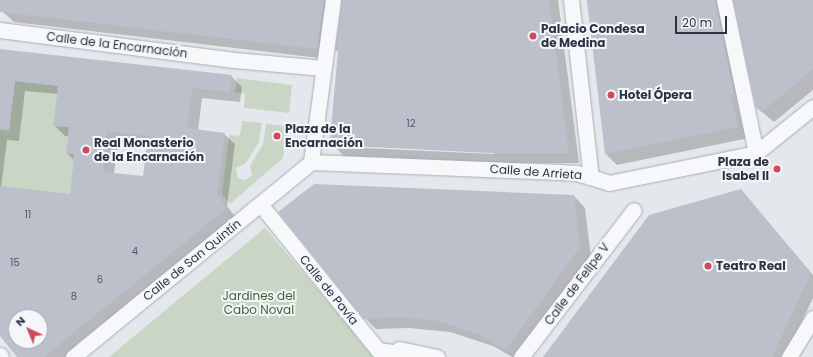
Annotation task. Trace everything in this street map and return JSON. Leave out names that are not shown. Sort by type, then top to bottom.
[{"type":"street","points":[[311,162],[324,68],[329,49],[333,0]]},
{"type":"street","points":[[571,0],[591,177]]},
{"type":"street","points":[[724,0],[756,153],[813,107]]},
{"type":"street","name":"Calle de la Encarnación","points":[[0,30],[234,60],[324,68]]},
{"type":"street","name":"Calle de Arrieta","points":[[311,162],[560,172],[591,177],[610,183],[756,153]]},
{"type":"street","name":"Calle de San Quintín","points":[[73,357],[311,162]]},
{"type":"street","name":"Calle de Pavía","points":[[260,204],[376,352]]},
{"type":"street","name":"Calle de Felipe V","points":[[521,357],[634,210]]},
{"type":"street","points":[[789,357],[813,318]]},
{"type":"street","points":[[376,352],[383,347],[437,357]]},
{"type":"street","points":[[376,352],[407,354],[408,357]]},
{"type":"green space","points":[[237,78],[292,85],[289,113],[244,108],[245,94],[235,92]]},
{"type":"green space","points":[[15,81],[58,86],[53,126],[69,127],[66,153],[74,154],[70,195],[0,186],[0,130],[9,131]]},
{"type":"green space","points":[[242,121],[262,123],[259,142],[246,163],[236,168],[238,178],[245,180],[252,175],[250,166],[263,144],[266,124],[287,126],[283,158],[230,204],[222,194],[229,135],[240,136]]},
{"type":"green space","name":"Jardines del Cabo Noval","points":[[265,228],[376,357],[109,357],[174,303]]},
{"type":"building","points":[[0,0],[324,0],[317,49],[0,12]]},
{"type":"building","points":[[342,0],[549,0],[569,153],[489,153],[333,145],[330,140],[338,51],[335,51]]},
{"type":"building","points":[[587,0],[715,0],[735,97],[731,95],[738,127],[605,154]]},
{"type":"building","points":[[733,0],[813,0],[813,69],[762,112],[756,108]]},
{"type":"building","points":[[0,49],[232,75],[230,92],[192,88],[187,128],[225,133],[217,194],[227,208],[44,357],[17,357],[11,349],[48,349],[48,309],[8,309],[8,346],[0,336],[0,186],[70,194],[74,154],[66,153],[69,127],[53,126],[58,86],[15,81],[9,129],[0,128]],"holes":[[[107,131],[148,136],[143,176],[103,172]]]},
{"type":"building","points":[[314,184],[574,195],[580,247],[506,350],[480,335],[438,321],[398,317],[364,319],[278,212]]},
{"type":"building","name":"Teatro Real","points":[[741,189],[811,273],[772,357],[543,357],[649,215]]},
{"type":"place","name":"Palacio Condesa de Medina","points":[[533,36]]},
{"type":"place","name":"Hotel Ópera","points":[[611,95]]},
{"type":"place","name":"Plaza de la Encarnación","points":[[277,136]]},
{"type":"place","name":"Real Monasterio de la Encarnación","points":[[86,150]]},
{"type":"place","name":"Plaza de Isabel II","points":[[777,169]]},
{"type":"place","name":"Teatro Real","points":[[708,266]]}]
